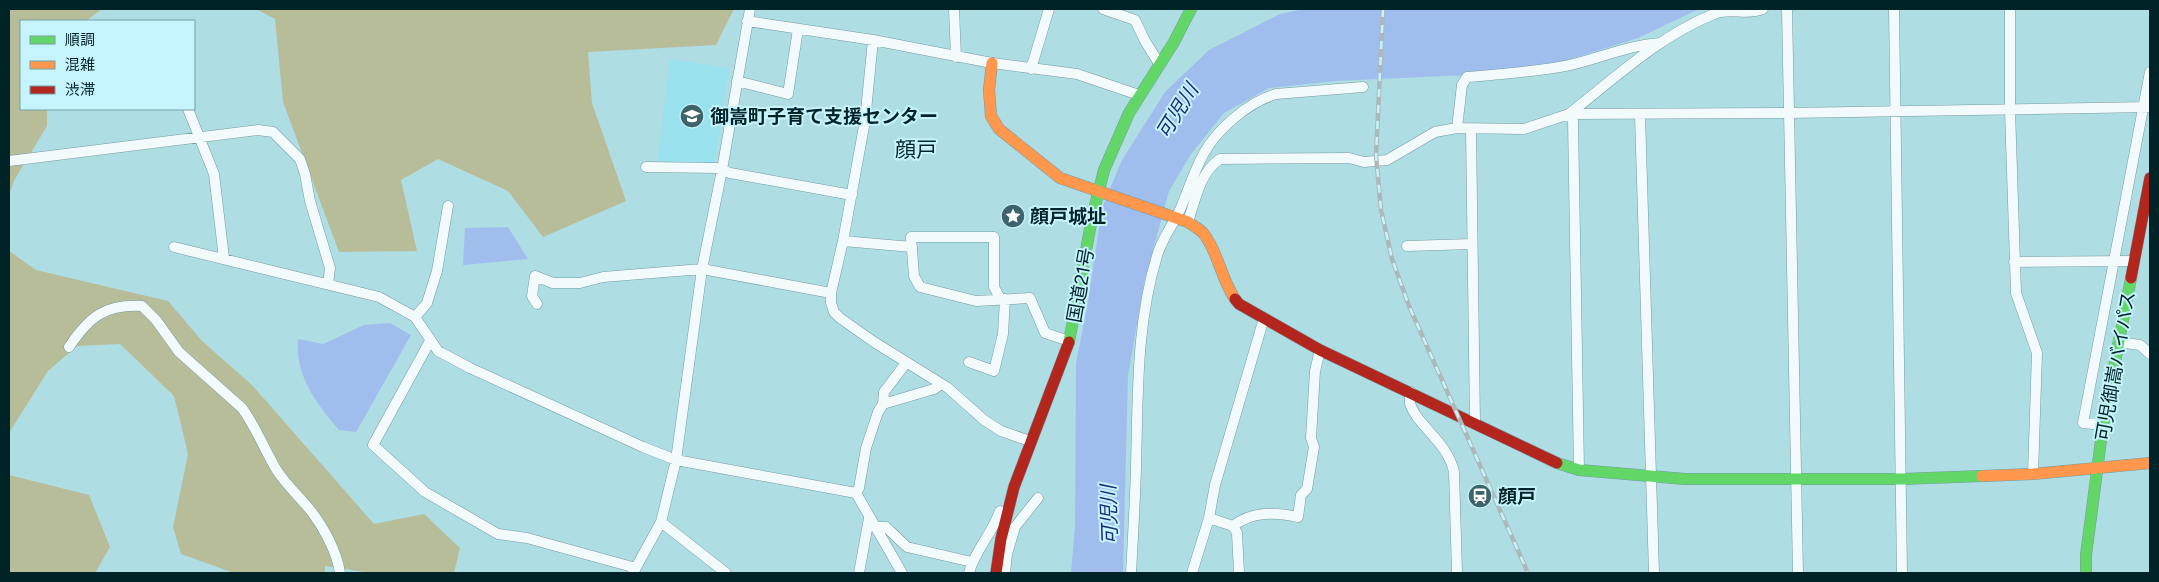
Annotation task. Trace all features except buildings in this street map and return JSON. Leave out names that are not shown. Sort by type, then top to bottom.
[{"type":"main road","name":"国道21号","points":[[996,573],[1010,526],[1010,506],[1030,441],[1069,341],[1112,147],[1139,95],[1185,23],[1191,9]]},
{"type":"main road","points":[[992,63],[991,116],[999,129],[1060,178],[1183,220],[1203,233],[1216,255],[1229,290],[1240,304],[1320,350],[1553,462],[1579,470],[1685,479],[1902,479],[2033,474],[2150,463]]},
{"type":"main road","name":"可児御嵩バイパス","points":[[2086,573],[2086,555],[2103,425],[2150,178]]},
{"type":"main road","name":"可児御嵩バイパス","points":[[2081,573],[2086,555]]},
{"type":"street","points":[[430,341],[372,445],[425,492],[498,534],[527,538],[635,570],[661,522],[676,460],[702,269],[722,170],[750,9]]},
{"type":"street","points":[[954,9],[956,57]]},
{"type":"street","points":[[1031,69],[1049,9]]},
{"type":"street","points":[[1104,9],[1135,20],[1145,42],[1162,61]]},
{"type":"street","points":[[1569,114],[1660,43],[1692,24],[1727,9],[1738,12],[1762,9]]},
{"type":"street","points":[[1787,9],[1798,573]]},
{"type":"street","points":[[1894,9],[1902,573]]},
{"type":"street","points":[[2010,9],[2010,110],[2016,293],[2037,353],[2033,474]]},
{"type":"street","points":[[747,21],[873,40],[992,63],[1077,74],[1139,95]]},
{"type":"street","points":[[737,81],[788,94],[798,29]]},
{"type":"street","points":[[873,40],[866,122],[844,241],[831,293],[831,303],[834,312],[906,363],[941,384],[984,420],[1001,430],[1030,441]]},
{"type":"street","points":[[1457,128],[1462,85],[1467,77],[1544,70],[1646,44],[1660,43]]},
{"type":"street","points":[[2103,425],[2082,423],[2113,261],[2147,107],[2150,72]]},
{"type":"street","points":[[1183,220],[1204,153],[1222,130],[1256,102],[1276,94],[1364,87]]},
{"type":"street","points":[[1131,573],[1136,467],[1136,388],[1149,289],[1156,258],[1166,234],[1183,220],[1204,176],[1214,163],[1220,159],[1349,158],[1364,162],[1387,160],[1435,132],[1457,128],[1524,129],[1569,114],[1640,115],[2147,107]]},
{"type":"street","points":[[188,110],[214,174],[224,258]]},
{"type":"street","points":[[1569,114],[1573,129],[1579,470]]},
{"type":"street","points":[[1640,115],[1654,573]]},
{"type":"street","points":[[1471,129],[1475,424]]},
{"type":"street","points":[[9,161],[258,130],[273,132],[296,153],[303,166],[310,201],[329,261],[331,275],[328,284]]},
{"type":"street","points":[[646,167],[717,168],[852,195]]},
{"type":"street","points":[[415,317],[427,303],[438,271],[448,206]]},
{"type":"street","points":[[969,362],[994,371],[1004,334],[1003,300],[994,287],[994,237],[912,237],[914,276],[920,287],[976,301],[1003,300],[1030,298],[1045,333],[1069,341]]},
{"type":"street","points":[[844,241],[912,248]]},
{"type":"street","points":[[1407,246],[1472,244]]},
{"type":"street","points":[[174,247],[379,297],[415,317],[438,350],[470,368],[676,460],[856,493]]},
{"type":"street","points":[[2014,262],[2134,261]]},
{"type":"street","points":[[537,304],[532,296],[534,276],[553,283],[580,283],[603,277],[702,269],[831,293]]},
{"type":"street","points":[[69,346],[82,327],[94,317],[116,306],[142,306],[156,320],[179,352],[245,412],[276,469],[289,488],[311,511],[319,524],[338,562],[340,573]]},
{"type":"street","points":[[1192,573],[1209,518],[1215,485],[1264,318]]},
{"type":"street","points":[[2097,346],[2140,345],[2150,354]]},
{"type":"street","points":[[1233,526],[1239,521],[1256,514],[1282,513],[1298,517],[1301,495],[1308,489],[1314,447],[1311,438],[1315,371],[1320,350]]},
{"type":"street","points":[[856,493],[859,488],[866,448],[878,412],[883,404],[884,392],[906,363]]},
{"type":"street","points":[[883,404],[934,389],[941,384]]},
{"type":"street","points":[[1410,392],[1410,404],[1452,461],[1454,472],[1457,573]]},
{"type":"street","points":[[856,493],[902,573]]},
{"type":"street","points":[[1005,573],[1010,526],[1038,498]]},
{"type":"street","points":[[969,573],[979,546],[997,520],[1003,506],[1010,506]]},
{"type":"street","points":[[859,573],[869,518]]},
{"type":"street","points":[[1209,518],[1233,526],[1237,534],[1239,573]]},
{"type":"street","points":[[661,522],[726,573]]},
{"type":"street","points":[[876,527],[886,526],[906,547],[972,562]]},
{"type":"shaded area","name":"御嵩町子育て支援センター","points":[[670,59],[729,68],[714,167],[657,163]]},
{"type":"green space","points":[[9,9],[102,9],[87,20],[20,20],[20,110],[47,110],[47,126],[15,179],[9,194]]},
{"type":"green space","points":[[256,9],[734,9],[716,45],[588,52],[592,103],[626,201],[543,237],[508,191],[438,159],[401,180],[417,251],[339,252],[283,102],[275,19]]},
{"type":"green space","points":[[9,251],[36,270],[168,301],[202,341],[252,385],[374,524],[424,514],[460,548],[454,573],[370,573],[325,566],[325,573],[234,573],[181,554],[173,527],[188,454],[174,396],[120,344],[77,346],[48,371],[9,433]]},
{"type":"green space","points":[[9,475],[89,495],[110,547],[95,573],[9,573]]},
{"type":"water","name":"可児川","points":[[1304,9],[1699,9],[1638,38],[1558,63],[1468,75],[1335,81],[1269,88],[1224,113],[1191,154],[1169,191],[1144,283],[1128,376],[1123,573],[1071,573],[1075,525],[1076,363],[1087,308],[1102,208],[1122,160],[1165,92],[1209,50],[1280,14]]},
{"type":"water","points":[[508,227],[528,259],[463,265],[465,228]]},
{"type":"water","points":[[390,323],[411,335],[356,432],[339,430],[322,410],[304,377],[300,365],[298,339],[323,344],[364,325]]},
{"type":"railway","points":[[1383,9],[1376,155],[1381,210],[1392,259],[1409,306],[1528,573]]},
{"type":"traffic: fast","points":[[1069,342],[1092,218],[1104,170],[1129,113],[1174,42],[1191,9]]},
{"type":"traffic: fast","points":[[2086,573],[2086,555],[2103,425],[2131,278]]},
{"type":"traffic: fast","points":[[1557,463],[1579,470],[1685,479],[1902,479],[1982,476]]},
{"type":"traffic: slow","points":[[992,63],[989,90],[991,116],[999,129],[1060,178],[1188,222],[1198,229],[1209,242],[1226,283],[1235,299]]},
{"type":"traffic: slow","points":[[1982,476],[2033,474],[2150,463]]},
{"type":"traffic: jam","points":[[2131,278],[2150,178]]},
{"type":"traffic: jam","points":[[1235,299],[1239,304],[1320,350],[1557,463]]},
{"type":"traffic: jam","points":[[996,573],[1001,539],[1014,487],[1069,342]]},
{"type":"place","name":"御嵩町子育て支援センター","points":[[692,116]]},
{"type":"place","name":"顔戸城址","points":[[1013,216]]},
{"type":"place","name":"顔戸","points":[[1480,496]]},
{"type":"district","name":"顔戸","points":[[916,150]]}]
